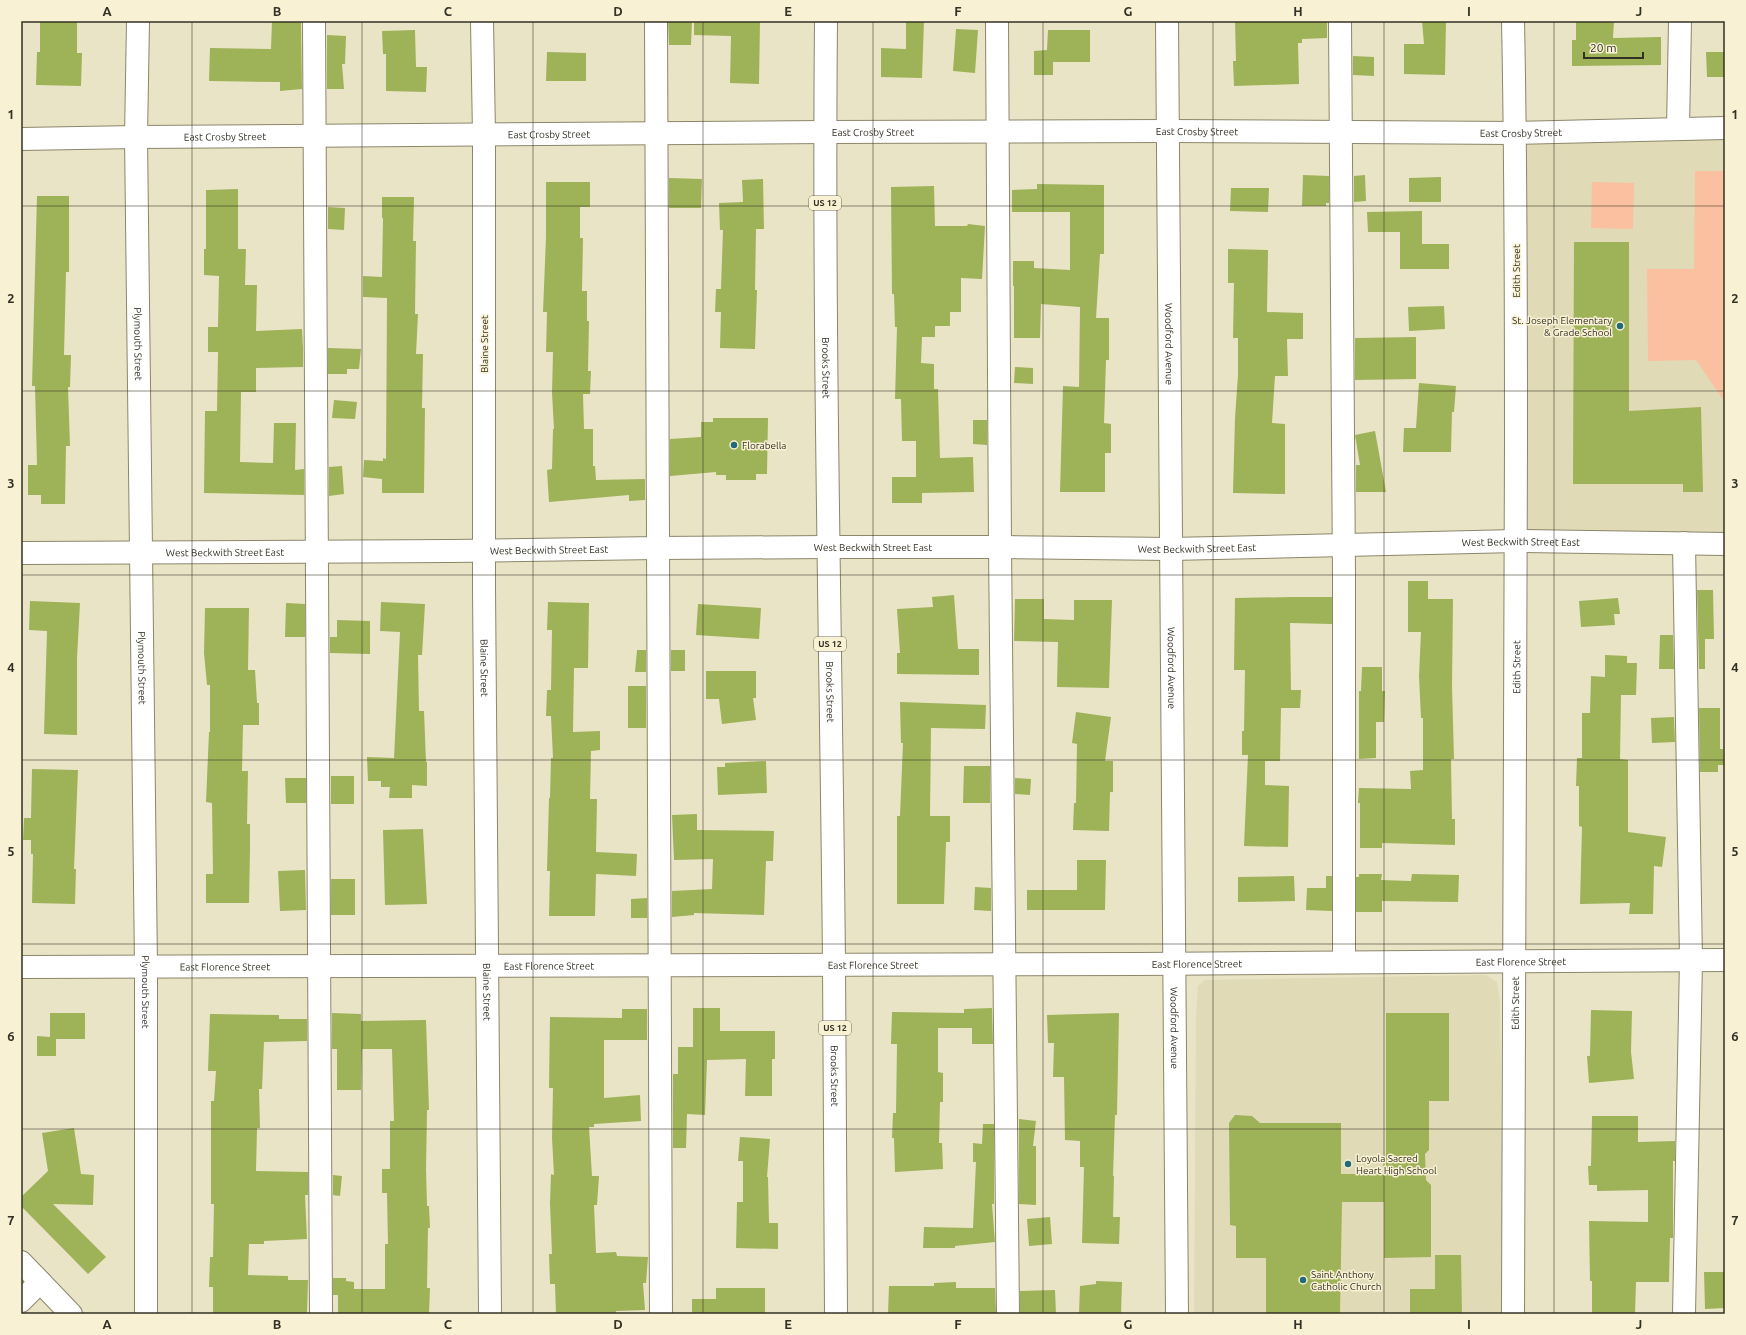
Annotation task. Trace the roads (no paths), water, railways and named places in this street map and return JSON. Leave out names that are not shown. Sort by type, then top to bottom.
[{"type":"main road","name":"Plymouth Street","points":[[138,21],[136,137],[146,967],[146,1314]]},
{"type":"main road","points":[[314,21],[321,1314]]},
{"type":"main road","name":"Blaine Street","points":[[482,21],[484,135],[484,551],[490,1314]]},
{"type":"main road","points":[[656,21],[661,1314]]},
{"type":"main road","name":"Brooks Street","points":[[826,21],[825,132],[828,547],[834,964],[836,1314]]},
{"type":"main road","points":[[997,21],[999,131],[1000,547],[1008,1314]]},
{"type":"main road","name":"Woodford Avenue","points":[[1167,21],[1177,1314]]},
{"type":"main road","points":[[1340,21],[1344,545],[1344,962]]},
{"type":"main road","name":"Edith Street","points":[[1513,21],[1515,133],[1516,541],[1516,961],[1513,1314]]},
{"type":"main road","points":[[1678,129],[1680,21]]},
{"type":"main road","name":"East Crosby Street","points":[[21,139],[999,131],[1515,133],[1725,128]]},
{"type":"main road","name":"West Beckwith Street East","points":[[21,553],[484,551],[828,547],[1171,549],[1516,541],[1725,544]]},
{"type":"main road","points":[[1684,543],[1691,960],[1684,1314]]},
{"type":"main road","name":"East Florence Street","points":[[21,967],[1175,964],[1725,960]]},
{"type":"main road","points":[[21,1262],[71,1314]]},
{"type":"main road","points":[[21,1301],[40,1282]]},
{"type":"place","name":"St. Joseph Elementary & Grade School","points":[[1620,326]]},
{"type":"place","name":"Florabella","points":[[734,445]]},
{"type":"place","name":"Loyola Sacred Heart High School","points":[[1348,1164]]},
{"type":"place","name":"Saint Anthony Catholic Church","points":[[1303,1280]]}]
